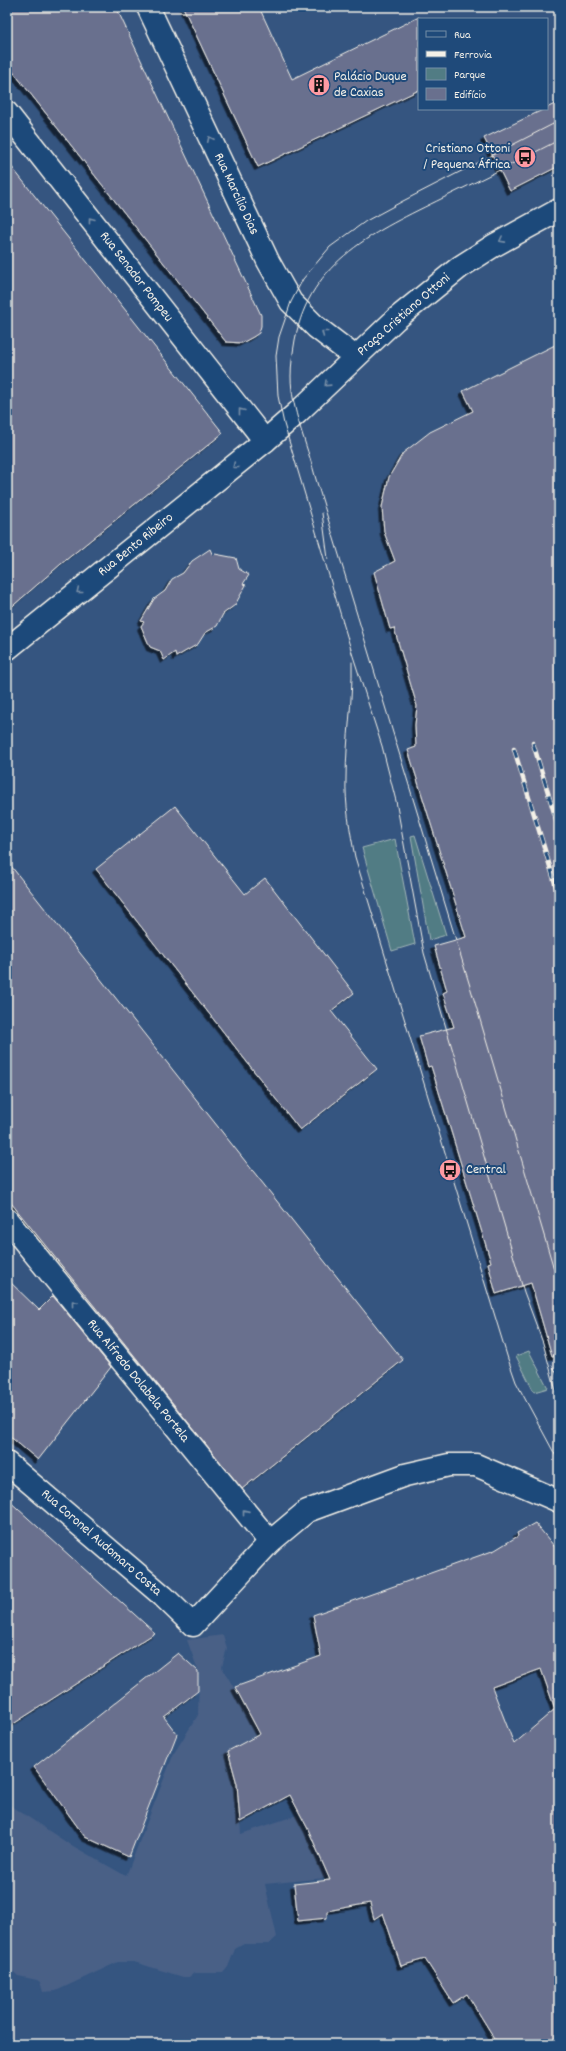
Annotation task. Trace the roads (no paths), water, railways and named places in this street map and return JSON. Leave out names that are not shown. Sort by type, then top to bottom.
[{"type":"street","name":"Rua Marcílio Dias","points":[[148,7],[268,261],[291,302],[316,327],[355,357]]},
{"type":"street","name":"Rua Senador Pompeu","points":[[7,113],[265,441]]},
{"type":"street","name":"Praça Cristiano Ottoni","points":[[265,441],[297,413],[396,319],[460,267],[492,246],[559,210]]},
{"type":"street","name":"Rua Bento Ribeiro","points":[[7,649],[265,441]]},
{"type":"street","name":"Rua Alfredo Dolabela Portela","points":[[7,1220],[270,1542]]},
{"type":"street","name":"Rua Coronel Audomaro Costa","points":[[7,1463],[163,1596],[193,1625],[270,1542]]},
{"type":"street","points":[[270,1542],[307,1511],[405,1475],[449,1465],[476,1465],[559,1501]]},
{"type":"tram line","points":[[559,121],[366,221],[330,247],[303,279],[291,302],[279,337],[276,356],[278,396],[284,424],[352,653],[382,746],[396,801],[424,953],[524,1292],[543,1343],[559,1402]]},
{"type":"tram line","points":[[559,140],[418,210],[371,236],[350,251],[331,269],[315,289],[303,312],[295,340],[291,376],[296,414],[476,1006],[559,1286]]},
{"type":"tram line","points":[[322,513],[328,559]]},
{"type":"tram line","points":[[352,662],[346,763],[346,798],[355,857],[508,1359],[516,1382],[559,1462]]},
{"type":"tram line","points":[[552,1365],[559,1378]]},
{"type":"railway","points":[[533,743],[559,829]]},
{"type":"railway","points":[[514,749],[559,896]]},
{"type":"place","name":"Palácio Duque de Caxias","points":[[319,85]]},
{"type":"place","name":"Cristiano Ottoni / Pequena África","points":[[525,157]]},
{"type":"place","name":"Central","points":[[450,1170]]}]
